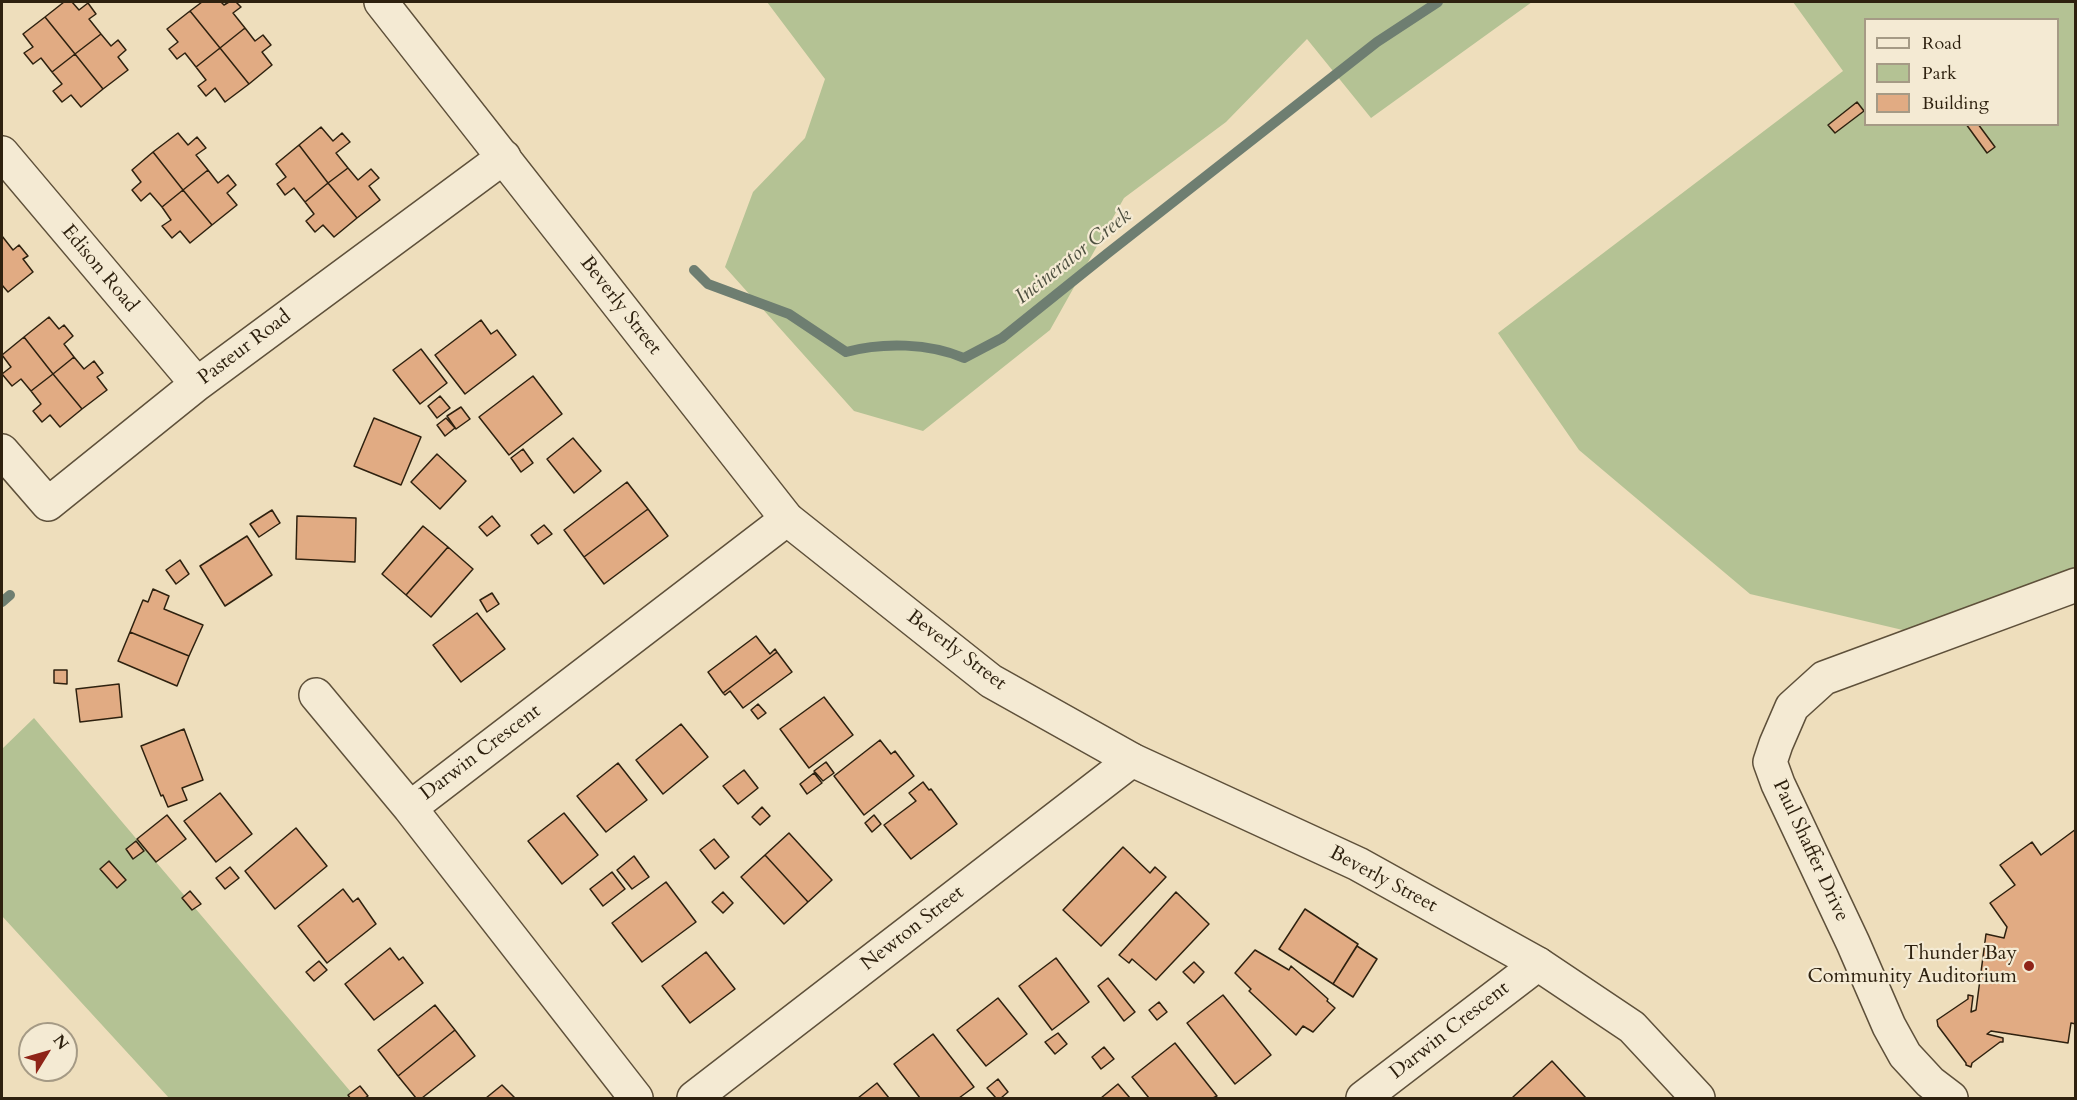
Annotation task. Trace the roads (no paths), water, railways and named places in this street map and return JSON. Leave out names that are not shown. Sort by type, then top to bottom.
[{"type":"street","name":"Beverly Street","points":[[381,2],[787,519],[992,681],[1132,760],[1358,864],[1538,964],[1632,1027],[1698,1098]]},
{"type":"street","name":"Edison Road","points":[[2,153],[196,384]]},
{"type":"street","name":"Pasteur Road","points":[[2,451],[48,504],[196,384],[504,157]]},
{"type":"street","name":"Darwin Crescent","points":[[636,1098],[410,808],[787,519]]},
{"type":"street","name":"Paul Shaffer Drive","points":[[1951,1098],[1930,1082],[1905,1055],[1889,1026],[1770,762],[1792,707],[1824,678],[2076,585]]},
{"type":"street","points":[[316,695],[410,808]]},
{"type":"street","name":"Newton Street","points":[[694,1098],[1132,760]]},
{"type":"street","name":"Darwin Crescent","points":[[1363,1098],[1538,964]]},
{"type":"waterway","name":"Incinerator Creek","points":[[694,270],[708,284],[789,314],[846,352],[875,347],[906,346],[936,349],[964,358],[1002,338],[1377,42],[1438,2]]},
{"type":"waterway","points":[[2,602],[10,595]]},
{"type":"place","name":"Thunder Bay Community Auditorium","points":[[2029,966]]}]
